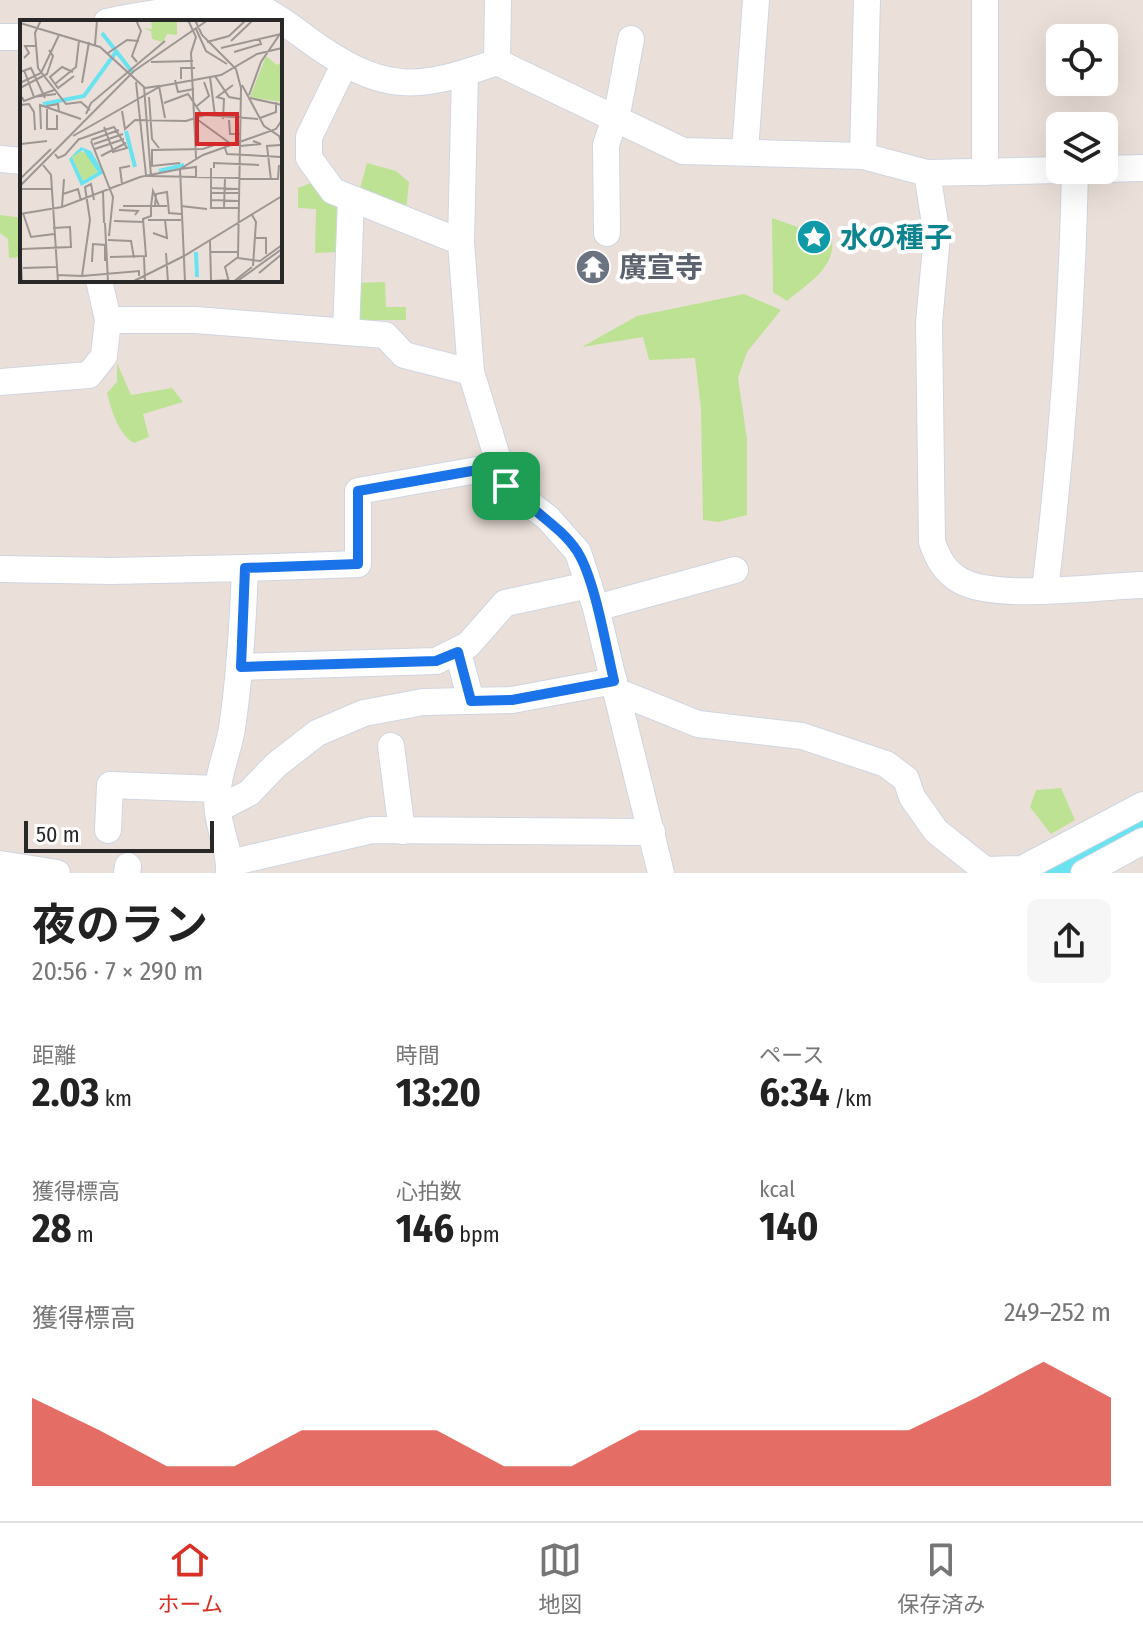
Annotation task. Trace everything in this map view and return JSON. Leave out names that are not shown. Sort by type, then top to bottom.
[{"type":"street","points":[[497,62],[498,0]]},
{"type":"street","points":[[745,151],[756,0]]},
{"type":"street","points":[[863,156],[867,0]]},
{"type":"street","points":[[985,0],[985,172]]},
{"type":"street","points":[[111,20],[133,8],[190,4],[275,9],[344,65],[367,76],[425,85],[497,62],[683,151],[863,156],[927,173],[1046,170]]},
{"type":"street","points":[[607,233],[606,145],[616,117],[631,39]]},
{"type":"street","points":[[344,65],[309,137],[309,158],[333,191],[461,242]]},
{"type":"street","points":[[465,73],[461,242],[471,372],[506,486],[548,518],[578,552],[593,597],[661,873]]},
{"type":"street","points":[[0,159],[20,161]]},
{"type":"street","points":[[1118,169],[1143,168]]},
{"type":"street","points":[[927,173],[937,236],[929,323],[932,542],[941,563],[969,584],[992,589],[1045,590],[1143,585]]},
{"type":"street","points":[[1045,590],[1064,427],[1072,310],[1075,184]]},
{"type":"street","points":[[346,332],[351,199]]},
{"type":"street","points":[[0,382],[89,375],[104,356],[108,320],[99,282]]},
{"type":"street","points":[[108,320],[195,320],[385,335],[404,355],[471,372]]},
{"type":"street","points":[[0,569],[112,571],[358,564],[358,491],[500,466]]},
{"type":"street","points":[[245,568],[241,667],[217,799],[218,829],[230,868],[372,830],[652,832]]},
{"type":"street","points":[[241,667],[436,661],[458,652],[505,603],[593,597],[735,570]]},
{"type":"street","points":[[458,652],[471,701]]},
{"type":"street","points":[[108,830],[110,785],[217,799],[249,793],[276,765],[317,733],[389,706],[512,700],[615,686],[698,724],[802,736],[886,764],[906,779],[912,797],[936,831],[982,871],[1071,865],[1143,841]]},
{"type":"street","points":[[391,746],[402,831]]},
{"type":"street","points":[[1071,865],[1143,805]]},
{"type":"street","points":[[0,864],[57,873]]},
{"type":"green space","points":[[367,163],[396,171],[409,182],[406,211],[359,192]]},
{"type":"green space","points":[[311,183],[341,205],[339,252],[315,253],[316,209],[298,208],[298,188]]},
{"type":"green space","points":[[0,215],[20,218],[20,257],[9,258],[8,239],[0,233]]},
{"type":"green space","points":[[772,218],[832,239],[832,249],[825,267],[787,301],[773,292]]},
{"type":"green space","points":[[385,282],[386,307],[406,307],[406,320],[357,320],[358,283]]},
{"type":"green space","points":[[744,294],[781,310],[747,352],[738,378],[747,439],[747,515],[719,522],[703,520],[701,409],[695,358],[649,360],[643,337],[582,347],[637,316]]},
{"type":"green space","points":[[117,363],[131,395],[172,388],[183,402],[143,414],[149,437],[134,443],[119,427],[107,393],[117,382]]},
{"type":"green space","points":[[1061,788],[1075,820],[1051,834],[1030,807],[1036,790]]},
{"type":"waterway","points":[[1059,873],[1130,835]]},
{"type":"place","name":"水の種子","points":[[814,237]]},
{"type":"place","name":"廣宣寺","points":[[593,267]]},
{"type":"route","points":[[500,466],[506,486],[548,518],[578,552],[614,681],[512,700],[471,701],[458,652],[436,661],[241,667],[245,568],[358,564],[358,491],[500,466]]}]
